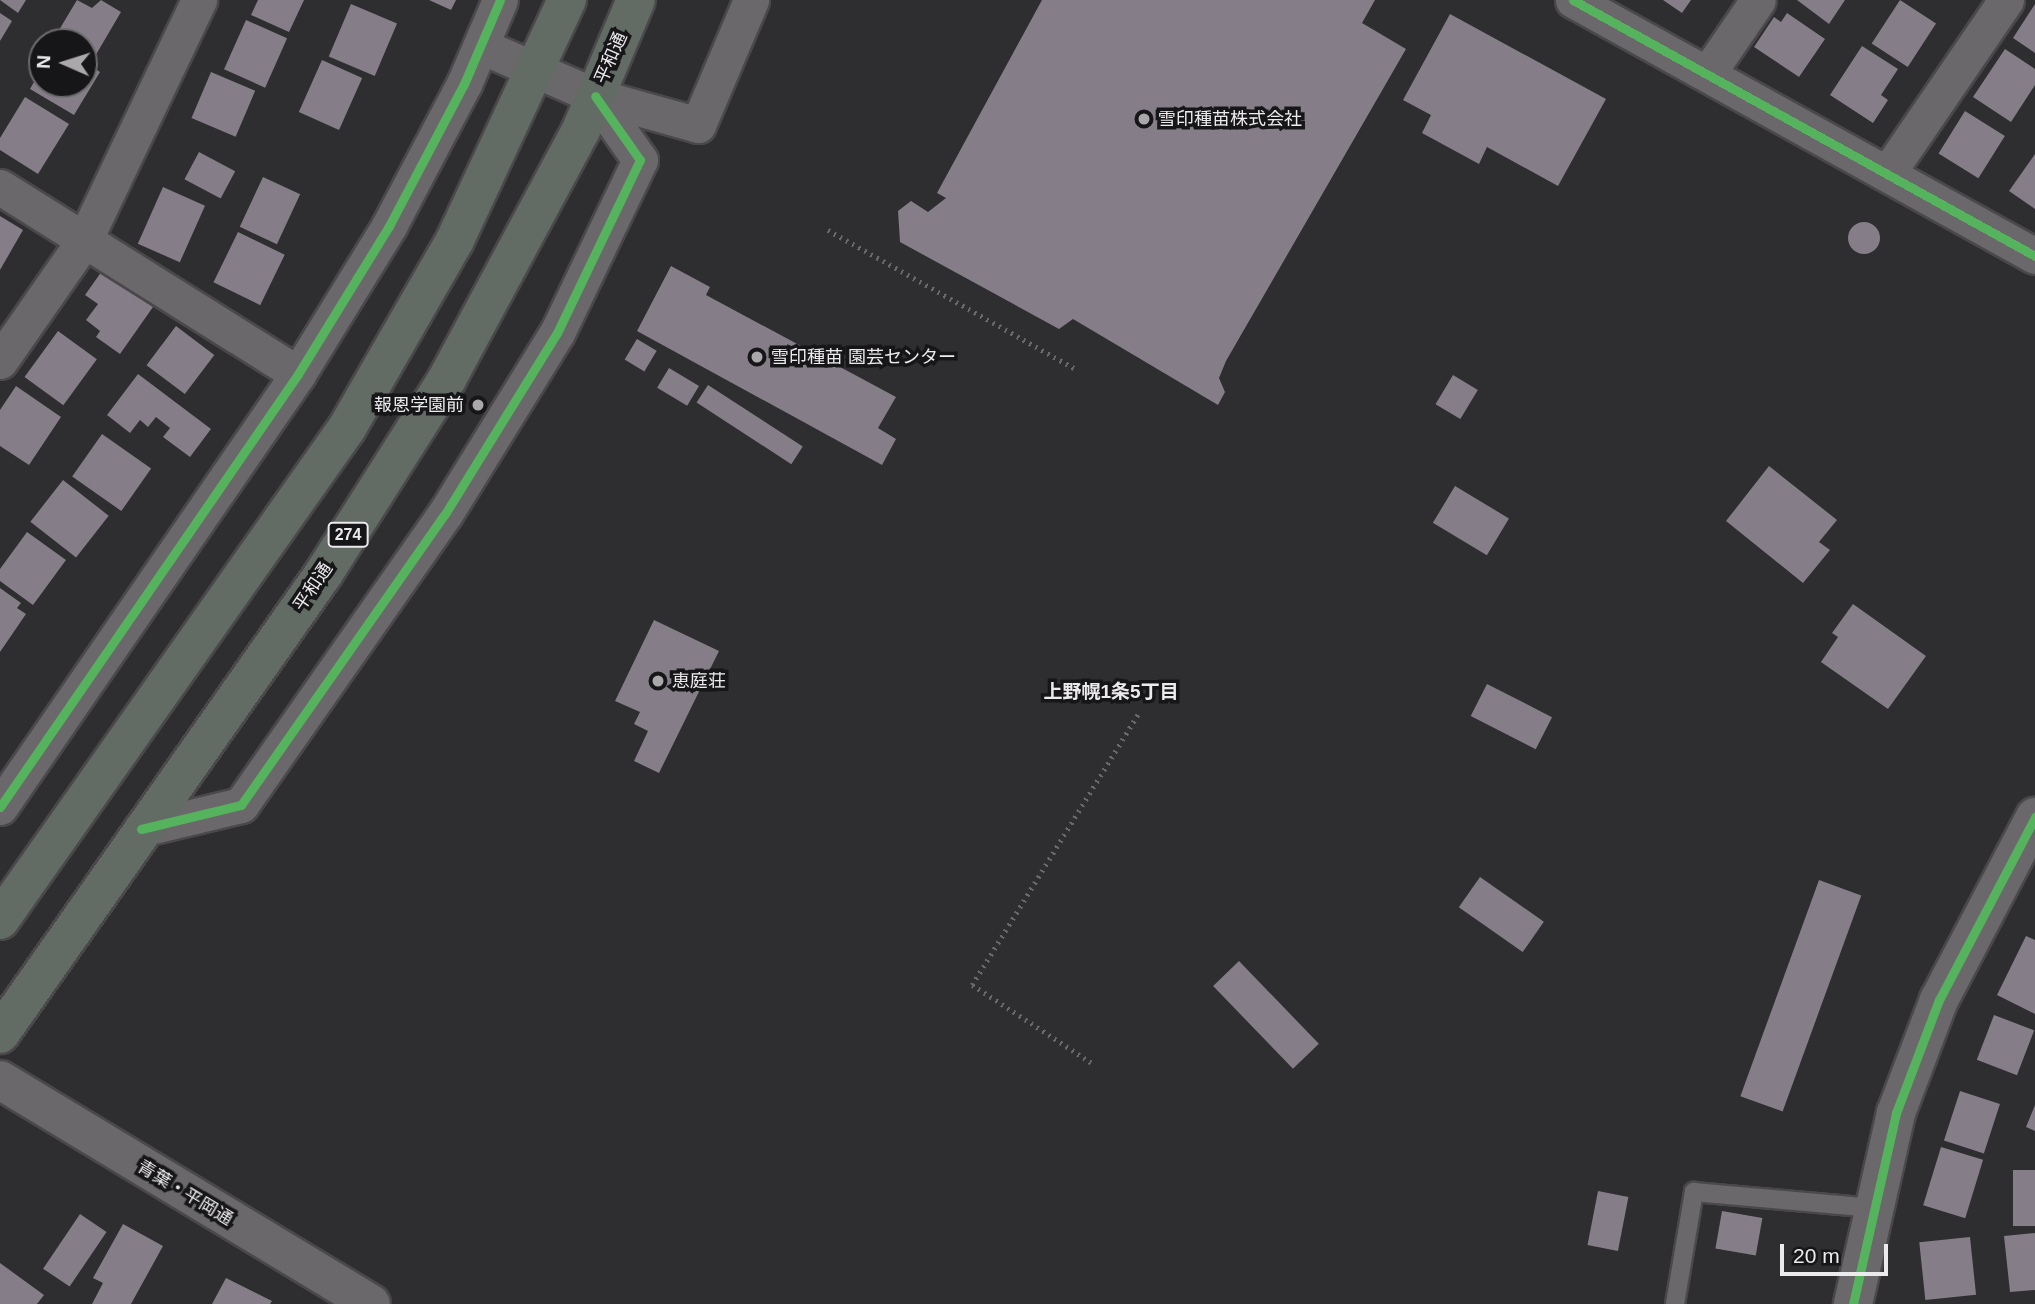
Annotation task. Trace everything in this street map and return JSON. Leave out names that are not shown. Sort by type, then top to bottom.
[{"type":"highway","points":[[0,920],[347,428],[455,240],[537,70],[567,0]]},
{"type":"highway","name":"平和通","points":[[0,1034],[324,573],[447,379],[519,254],[595,96],[636,0]]},
{"type":"street","points":[[0,361],[85,239],[199,0]]},
{"type":"street","points":[[0,807],[298,374],[388,226],[481,46],[500,0]]},
{"type":"street","points":[[481,46],[595,96],[698,125],[751,0]]},
{"type":"street","points":[[1573,0],[1889,171],[2035,257]]},
{"type":"street","points":[[1708,73],[1758,0]]},
{"type":"street","points":[[1889,171],[2006,0]]},
{"type":"street","points":[[142,829],[241,805],[446,514],[557,332],[640,160],[595,96]]},
{"type":"street","points":[[0,187],[298,374]]},
{"type":"street","points":[[1853,1304],[1896,1113],[1939,1000],[2035,817]]},
{"type":"street","name":"青葉・平岡通","points":[[0,1080],[371,1304]]},
{"type":"lane","points":[[1675,1304],[1694,1192],[1873,1208]]},
{"type":"path","points":[[828,230],[1076,369]]},
{"type":"path","points":[[1091,1063],[972,985],[1139,713]]},
{"type":"building","points":[[0,0],[26,0],[18,13]]},
{"type":"building","points":[[77,0],[92,8],[101,0],[121,12],[98,51],[98,28],[60,28]]},
{"type":"building","points":[[258,0],[304,0],[289,32],[251,15]]},
{"type":"building","points":[[429,0],[456,0],[451,10]]},
{"type":"building","points":[[1042,0],[1375,0],[1362,23],[1406,49],[1226,361],[1219,378],[1225,392],[1218,405],[1073,319],[1059,329],[900,242],[898,211],[911,201],[928,212],[946,198],[937,193]]},
{"type":"building","points":[[1663,0],[1691,0],[1682,13]]},
{"type":"building","points":[[1797,0],[1845,0],[1829,24]]},
{"type":"building","points":[[1900,0],[1936,23],[1908,67],[1872,44]]},
{"type":"building","points":[[351,4],[397,24],[375,76],[329,56]]},
{"type":"building","points":[[2035,4],[2035,53],[2013,38]]},
{"type":"building","points":[[0,13],[12,21],[0,41]]},
{"type":"building","points":[[1787,13],[1825,39],[1799,77],[1754,47],[1774,17],[1781,22]]},
{"type":"building","points":[[1450,14],[1606,99],[1558,186],[1487,147],[1479,164],[1422,133],[1431,115],[1403,100]]},
{"type":"building","points":[[246,20],[287,38],[265,88],[224,69]]},
{"type":"building","points":[[1862,46],[1898,69],[1881,95],[1888,100],[1873,123],[1830,95]]},
{"type":"building","points":[[2005,49],[2035,69],[2035,85],[2011,122],[1973,97]]},
{"type":"building","points":[[322,60],[362,78],[339,130],[299,112]]},
{"type":"building","points":[[211,72],[255,91],[236,137],[191,118]]},
{"type":"building","points":[[25,97],[69,124],[38,174],[0,150],[0,138]]},
{"type":"building","points":[[45,98],[84,98],[74,115]]},
{"type":"building","points":[[1965,111],[2005,136],[1978,178],[1939,153]]},
{"type":"building","points":[[199,152],[235,171],[221,199],[184,179]]},
{"type":"building","points":[[2035,154],[2035,209],[2009,191]]},
{"type":"building","points":[[263,177],[300,194],[277,244],[240,227]]},
{"type":"building","points":[[163,187],[205,206],[180,262],[138,244]]},
{"type":"building","points":[[0,216],[23,230],[0,270]]},
{"type":"building","points":[[1864,222],[1875,227],[1880,238],[1875,249],[1864,254],[1853,249],[1848,238],[1853,227]]},
{"type":"building","points":[[238,232],[285,255],[260,305],[213,282]]},
{"type":"building","points":[[671,266],[710,287],[706,295],[896,397],[878,428],[896,439],[882,465],[637,331]]},
{"type":"building","points":[[102,271],[153,307],[120,354],[96,337],[100,331],[86,320],[98,304],[85,295]]},
{"type":"building","points":[[176,326],[214,355],[185,394],[147,365]]},
{"type":"building","points":[[58,331],[97,359],[63,405],[24,377]]},
{"type":"building","points":[[637,339],[657,351],[644,371],[625,360]]},
{"type":"building","points":[[669,368],[699,386],[687,406],[657,388]]},
{"type":"building","points":[[138,374],[211,429],[190,457],[163,437],[170,428],[156,417],[148,427],[140,420],[130,433],[107,415]]},
{"type":"building","points":[[1453,375],[1478,390],[1460,419],[1435,404]]},
{"type":"building","points":[[708,385],[803,447],[791,464],[697,403]]},
{"type":"building","points":[[16,386],[61,417],[29,465],[0,446],[0,410]]},
{"type":"building","points":[[102,434],[151,468],[121,511],[72,477]]},
{"type":"building","points":[[1769,466],[1837,520],[1819,542],[1830,550],[1803,583],[1726,521]]},
{"type":"building","points":[[63,480],[109,516],[76,557],[30,522]]},
{"type":"building","points":[[1455,486],[1509,518],[1487,555],[1433,523]]},
{"type":"building","points":[[27,532],[66,560],[33,605],[0,581],[0,569]]},
{"type":"building","points":[[0,588],[21,603],[17,608],[26,614],[0,652]]},
{"type":"building","points":[[1853,604],[1926,656],[1888,709],[1821,662],[1838,637],[1832,633]]},
{"type":"building","points":[[654,620],[719,651],[659,773],[634,761],[648,731],[634,724],[640,712],[615,701]]},
{"type":"building","points":[[1487,684],[1552,717],[1536,749],[1471,716]]},
{"type":"building","points":[[1480,877],[1544,922],[1523,952],[1459,907]]},
{"type":"building","points":[[1819,880],[1861,895],[1783,1112],[1740,1096]]},
{"type":"building","points":[[2026,936],[2035,940],[2035,1014],[1997,995]]},
{"type":"building","points":[[1239,961],[1319,1044],[1293,1069],[1213,986]]},
{"type":"building","points":[[1994,1015],[2034,1030],[2017,1075],[1977,1060]]},
{"type":"building","points":[[1960,1091],[2000,1104],[1984,1153],[1944,1140]]},
{"type":"building","points":[[2035,1105],[2035,1131],[2026,1127]]},
{"type":"building","points":[[1941,1147],[1983,1160],[1965,1218],[1923,1205]]},
{"type":"building","points":[[2013,1170],[2035,1170],[2035,1226],[2013,1226]]},
{"type":"building","points":[[1598,1191],[1628,1197],[1618,1251],[1588,1245]]},
{"type":"building","points":[[1722,1211],[1762,1218],[1756,1256],[1715,1248]]},
{"type":"building","points":[[80,1214],[107,1232],[70,1287],[43,1269]]},
{"type":"building","points":[[123,1224],[163,1246],[131,1304],[92,1304],[103,1283],[93,1278]]},
{"type":"building","points":[[2035,1233],[2035,1290],[2010,1292],[2004,1236]]},
{"type":"building","points":[[1970,1237],[1976,1295],[1925,1300],[1919,1242]]},
{"type":"building","points":[[0,1263],[44,1295],[37,1304],[0,1304]]},
{"type":"building","points":[[226,1278],[272,1301],[270,1304],[212,1304]]},
{"type":"cycle path","points":[[0,807],[298,374],[389,226],[464,84],[500,0]]},
{"type":"cycle path","points":[[1573,0],[2035,256]]},
{"type":"cycle path","points":[[141,829],[241,805],[445,514],[557,333],[640,160],[595,96]]},
{"type":"cycle path","points":[[1853,1304],[1896,1113],[1939,1000],[2035,817]]},
{"type":"place","name":"雪印種苗株式会社","points":[[1144,119]]},
{"type":"place","name":"雪印種苗 園芸センター","points":[[757,357]]},
{"type":"place","name":"報恩学園前","points":[[478,405]]},
{"type":"place","name":"恵庭荘","points":[[658,681]]},
{"type":"district","name":"上野幌1条5丁目","points":[[1111,692]]}]
